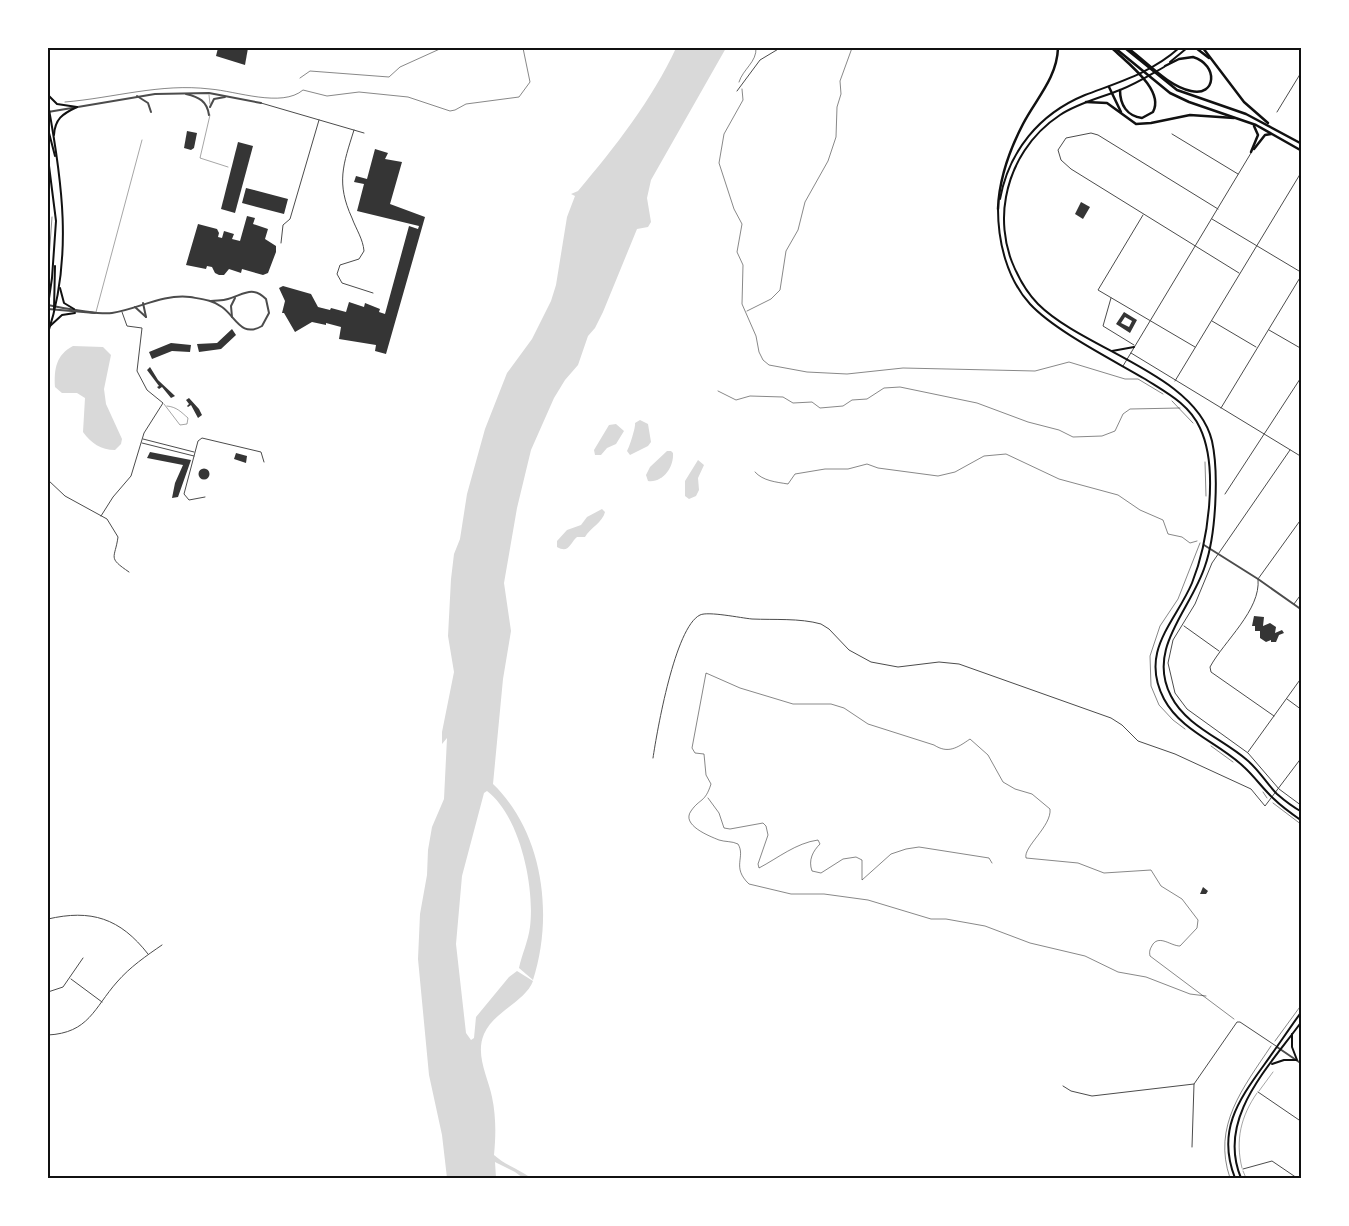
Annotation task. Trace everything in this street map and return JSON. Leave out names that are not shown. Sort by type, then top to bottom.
[{"type":"highway","points":[[998,209],[998,191],[1011,150],[1023,124],[1049,81],[1055,67],[1058,48]]},
{"type":"highway","points":[[1114,48],[1152,88],[1157,100],[1153,112],[1142,118],[1131,115],[1120,101],[1120,90]]},
{"type":"highway","points":[[1114,48],[1175,95],[1251,123],[1302,151]]},
{"type":"highway","points":[[1126,48],[1183,88],[1199,91],[1207,88],[1211,81],[1212,76],[1208,66],[1193,57],[1165,66]]},
{"type":"highway","points":[[1126,48],[1177,90],[1271,126],[1302,144]]},
{"type":"highway","points":[[1196,48],[1214,62]]},
{"type":"highway","points":[[1204,48],[1244,102],[1271,126]]},
{"type":"highway","points":[[1109,87],[1123,116]]},
{"type":"highway","points":[[1086,102],[1106,103],[1131,122],[1143,124],[1190,115],[1241,119]]},
{"type":"highway","points":[[1251,123],[1259,132],[1251,152]]},
{"type":"highway","points":[[1251,152],[1265,135],[1274,134]]},
{"type":"main road","points":[[1179,48],[1133,78],[1084,96],[1060,108],[1032,131],[1008,168],[998,209],[999,234],[1006,262],[1014,280],[1030,304],[1057,326],[1176,399],[1194,417],[1201,430],[1207,459],[1208,524],[1204,545],[1191,584],[1165,630],[1158,647],[1156,665],[1158,685],[1174,714],[1244,766],[1272,798],[1302,821]]},
{"type":"main road","points":[[1187,48],[1165,66],[1138,82],[1060,114],[1046,126],[1026,149],[1012,174],[1008,188],[1004,226],[1010,256],[1032,297],[1060,321],[1188,400],[1200,414],[1208,428],[1214,453],[1214,520],[1210,549],[1196,590],[1168,640],[1163,666],[1166,684],[1174,702],[1187,717],[1245,758],[1276,793],[1302,812]]},
{"type":"main road","points":[[48,95],[57,104],[76,107]]},
{"type":"main road","points":[[48,104],[64,222],[59,286],[54,306]]},
{"type":"main road","points":[[54,140],[54,126],[58,119],[64,113],[76,107]]},
{"type":"main road","points":[[48,129],[57,160]]},
{"type":"main road","points":[[48,158],[56,206],[54,310],[48,333]]},
{"type":"main road","points":[[48,306],[54,256]]},
{"type":"main road","points":[[59,286],[64,304],[74,309]]},
{"type":"main road","points":[[49,328],[58,317],[75,313]]},
{"type":"main road","points":[[1110,351],[1134,346]]},
{"type":"main road","points":[[1235,1178],[1228,1143],[1232,1119],[1244,1092],[1302,1011]]},
{"type":"main road","points":[[1241,1178],[1234,1157],[1235,1130],[1246,1100],[1302,1021]]},
{"type":"main road","points":[[1270,1065],[1284,1060],[1297,1060],[1292,1046],[1293,1034]]},
{"type":"street","points":[[738,91],[764,56],[780,48]]},
{"type":"street","points":[[1276,112],[1302,71]]},
{"type":"street","points":[[184,93],[202,101],[207,106],[210,115]]},
{"type":"street","points":[[48,112],[137,96],[208,93],[261,103],[364,133]]},
{"type":"street","points":[[137,96],[148,103],[151,112]]},
{"type":"street","points":[[210,107],[214,99],[228,96]]},
{"type":"street","points":[[281,243],[283,225],[290,219],[319,120]]},
{"type":"street","points":[[354,130],[342,167],[341,180],[345,200],[364,251],[358,259],[340,265],[337,274],[342,283],[373,293]]},
{"type":"street","points":[[1218,209],[1101,137],[1087,134],[1065,139],[1058,150],[1060,158],[1069,168],[1239,273]]},
{"type":"street","points":[[1172,134],[1238,174]]},
{"type":"street","points":[[1123,366],[1251,152]]},
{"type":"street","points":[[1175,381],[1302,171]]},
{"type":"street","points":[[1144,214],[1098,290],[1195,348]]},
{"type":"street","points":[[1212,218],[1255,246],[1300,271],[1301,276],[1220,408]]},
{"type":"street","points":[[48,306],[54,310],[91,315],[121,311],[171,296],[211,301],[229,299],[251,291],[260,293],[268,303],[269,313],[264,323],[254,329],[241,327],[223,307],[211,301]]},
{"type":"street","points":[[234,321],[231,306],[238,295]]},
{"type":"street","points":[[1111,297],[1103,326],[1134,346]]},
{"type":"street","points":[[134,307],[146,317],[143,303]]},
{"type":"street","points":[[48,306],[96,313]]},
{"type":"street","points":[[101,516],[113,496],[131,476],[148,424],[162,403],[147,390],[137,371],[142,328],[127,326],[121,311]]},
{"type":"street","points":[[1211,320],[1257,348]]},
{"type":"street","points":[[1269,329],[1302,349]]},
{"type":"street","points":[[1131,353],[1302,457]]},
{"type":"street","points":[[1225,494],[1302,376]]},
{"type":"street","points":[[205,497],[189,500],[184,494],[198,441],[204,438],[261,452],[264,462]]},
{"type":"street","points":[[142,439],[195,452]]},
{"type":"street","points":[[141,443],[194,456]]},
{"type":"street","points":[[1290,450],[1212,563],[1195,604],[1173,640],[1169,654],[1168,671],[1175,693],[1192,713],[1248,753],[1279,789],[1302,806]]},
{"type":"street","points":[[48,480],[65,496],[110,522],[118,537],[112,556],[114,560],[129,572]]},
{"type":"street","points":[[1274,716],[1211,672],[1211,665],[1253,606],[1259,586],[1258,579],[1302,518]]},
{"type":"street","points":[[1204,545],[1219,553],[1302,610]]},
{"type":"street","points":[[1293,604],[1302,593]]},
{"type":"street","points":[[653,758],[660,715],[676,655],[692,623],[698,616],[706,613],[741,618],[816,622],[829,629],[854,654],[882,665],[903,667],[940,662],[975,669],[1106,716],[1122,725],[1138,741],[1238,783],[1254,792],[1265,806],[1302,757]]},
{"type":"street","points":[[1182,625],[1220,652]]},
{"type":"street","points":[[1248,753],[1302,677]]},
{"type":"street","points":[[1286,699],[1302,710]]},
{"type":"street","points":[[48,919],[77,913],[102,918],[123,928],[149,954]]},
{"type":"street","points":[[48,1035],[65,1033],[81,1026],[94,1015],[124,975],[162,945]]},
{"type":"street","points":[[48,992],[60,989],[83,958]]},
{"type":"street","points":[[70,978],[103,1002]]},
{"type":"street","points":[[1192,1147],[1194,1084],[1238,1022],[1302,1062]]},
{"type":"street","points":[[1063,1086],[1071,1091],[1092,1096],[1194,1084]]},
{"type":"street","points":[[1258,1092],[1302,1122]]},
{"type":"street","points":[[1243,1169],[1272,1161],[1297,1178]]},
{"type":"lane","points":[[208,93],[210,115],[200,158],[228,167]]},
{"type":"lane","points":[[96,313],[142,140]]},
{"type":"lane","points":[[162,403],[179,410],[188,418],[187,424],[180,425],[167,406]]},
{"type":"lane","points":[[1246,1178],[1239,1154],[1240,1127],[1245,1113],[1273,1072]]},
{"type":"path","points":[[300,78],[310,71],[389,77],[400,67],[442,48]]},
{"type":"path","points":[[262,96],[288,97],[303,90],[327,96],[359,92],[408,97],[450,110],[473,102],[515,99],[530,82],[523,48]]},
{"type":"path","points":[[756,48],[754,59],[740,79],[743,100],[724,134],[718,158],[734,209],[742,224],[737,252],[743,265],[742,304],[763,360],[768,365],[781,368],[847,374],[903,368],[1035,371],[1069,362],[1125,379],[1138,379],[1167,396],[1196,426]]},
{"type":"path","points":[[746,312],[772,299],[780,290],[786,251],[798,230],[806,202],[828,161],[834,145],[838,128],[837,107],[841,94],[840,81],[852,48]]},
{"type":"path","points":[[48,273],[52,214]]},
{"type":"path","points":[[718,391],[736,400],[750,396],[783,397],[793,403],[812,402],[820,408],[843,406],[852,400],[867,399],[884,388],[900,387],[977,403],[1028,422],[1059,430],[1073,437],[1088,438],[1102,436],[1115,431],[1123,414],[1130,409],[1180,408]]},
{"type":"path","points":[[754,472],[774,482],[788,484],[795,474],[825,469],[848,469],[867,464],[878,468],[938,476],[954,472],[984,456],[1006,454],[1060,479],[1118,495],[1140,510],[1163,520],[1168,534],[1182,537],[1190,543],[1198,541]]},
{"type":"path","points":[[1205,458],[1206,500]]},
{"type":"path","points":[[1188,731],[1173,720],[1159,705],[1151,686],[1150,656],[1155,645],[1156,634],[1178,599],[1201,540]]},
{"type":"path","points":[[1206,996],[1190,994],[1146,977],[1118,972],[1084,956],[1030,943],[985,926],[946,919],[931,919],[868,900],[824,894],[791,894],[771,888],[757,888],[749,884],[742,876],[739,868],[741,852],[738,844],[718,840],[690,823],[689,816],[691,810],[707,797],[711,784],[706,774],[704,754],[695,753],[692,748],[706,673],[740,688],[793,704],[831,704],[844,708],[868,724],[934,745],[942,750],[952,750],[970,738],[988,756],[1003,782],[1015,789],[1032,794],[1050,809],[1046,823],[1026,852],[1026,858],[1078,863],[1104,873],[1151,870],[1161,886],[1182,899],[1198,920],[1197,928],[1180,946],[1159,940],[1156,941],[1148,953],[1206,996],[1238,1022]]},
{"type":"path","points":[[1210,746],[1233,762]]},
{"type":"path","points":[[1261,791],[1302,825]]},
{"type":"path","points":[[707,797],[719,813],[724,828],[730,829],[763,823],[766,826],[768,835],[758,864],[759,868],[787,854],[792,848],[818,840],[820,844],[813,853],[810,867],[812,871],[821,874],[838,861],[856,857],[862,860],[862,880],[891,854],[919,847],[989,858],[992,863]]},
{"type":"shaded area","points":[[676,48],[726,48],[651,180],[647,198],[651,222],[648,227],[637,229],[603,312],[595,328],[588,336],[578,365],[565,380],[554,398],[531,450],[517,508],[504,583],[511,631],[503,679],[493,784],[510,804],[523,826],[533,850],[540,876],[543,902],[543,929],[533,980],[519,968],[529,932],[531,911],[530,892],[523,853],[508,817],[499,802],[487,791],[484,793],[462,876],[456,944],[466,1033],[471,1040],[474,1038],[476,1017],[509,977],[517,971],[533,981],[523,995],[489,1026],[484,1034],[481,1050],[494,1111],[494,1155],[531,1178],[523,1178],[495,1162],[496,1178],[447,1178],[442,1135],[429,1075],[418,959],[420,914],[427,875],[428,850],[432,827],[444,799],[447,738],[442,744],[442,732],[454,672],[448,636],[454,554],[460,539],[467,494],[485,429],[507,373],[532,339],[551,301],[556,285],[567,217],[575,196],[571,194],[578,191],[632,122],[656,86]]},
{"type":"shaded area","points":[[73,346],[103,347],[111,355],[104,389],[106,404],[122,439],[121,444],[115,450],[105,449],[97,445],[83,432],[85,398],[77,393],[62,393],[55,387],[57,363],[63,354]]},
{"type":"shaded area","points":[[640,420],[648,424],[651,442],[648,446],[630,455],[627,451],[635,423]]},
{"type":"shaded area","points":[[616,424],[624,431],[616,444],[607,448],[601,455],[595,455],[594,450],[609,425]]},
{"type":"shaded area","points":[[667,451],[673,453],[672,464],[669,469],[663,477],[648,481],[646,475],[650,467]]},
{"type":"shaded area","points":[[698,460],[704,465],[698,478],[699,490],[696,496],[689,499],[685,496],[685,481]]},
{"type":"shaded area","points":[[602,509],[605,512],[604,516],[585,537],[577,537],[567,548],[561,549],[557,547],[557,541],[567,530],[581,525],[587,517]]},
{"type":"building","points":[[218,48],[248,48],[245,65],[216,56]]},
{"type":"building","points":[[187,131],[197,133],[194,148],[191,150],[184,148]]},
{"type":"building","points":[[238,142],[253,146],[235,213],[221,209]]},
{"type":"building","points":[[375,149],[388,153],[385,159],[402,162],[390,204],[425,217],[386,354],[375,351],[376,345],[339,339],[341,327],[326,323],[326,325],[312,322],[295,332],[284,313],[282,313],[285,301],[279,288],[283,286],[311,294],[318,307],[330,310],[331,308],[346,312],[349,302],[364,307],[365,303],[380,309],[379,312],[385,314],[409,226],[418,229],[419,226],[357,211],[364,184],[354,182],[356,176],[367,179]]},
{"type":"building","points":[[246,188],[288,199],[284,214],[242,203]]},
{"type":"building","points":[[1081,202],[1090,207],[1083,219],[1075,214]]},
{"type":"building","points":[[247,216],[255,218],[253,224],[268,229],[265,239],[276,246],[276,252],[268,273],[263,275],[242,269],[241,273],[229,269],[224,275],[219,275],[215,273],[212,267],[207,266],[206,269],[186,265],[198,224],[217,229],[218,237],[222,238],[224,231],[234,234],[232,239],[240,241]]},
{"type":"building","points":[[1124,312],[1137,320],[1130,333],[1116,324]],"holes":[[[1125,317],[1132,321],[1129,327],[1121,323]]]},
{"type":"building","points":[[232,329],[236,335],[221,349],[199,352],[197,344],[217,343]]},
{"type":"building","points":[[171,343],[191,345],[190,352],[172,351],[152,359],[149,352]]},
{"type":"building","points":[[150,367],[158,380],[175,396],[171,398],[162,387],[159,389],[157,387],[159,386],[147,370]]},
{"type":"building","points":[[189,398],[202,415],[198,418],[191,405],[187,406],[189,404],[186,400]]},
{"type":"building","points":[[150,452],[191,460],[178,497],[172,498],[175,483],[183,465],[147,458]]},
{"type":"building","points":[[236,453],[247,456],[246,463],[234,459]]},
{"type":"building","points":[[204,468],[210,474],[204,480],[198,474]]},
{"type":"building","points":[[1254,616],[1264,617],[1263,626],[1270,623],[1276,627],[1275,633],[1282,630],[1284,633],[1279,635],[1276,642],[1271,642],[1271,640],[1266,642],[1260,638],[1260,631],[1255,631],[1255,626],[1252,626]]},
{"type":"building","points":[[1203,887],[1208,891],[1206,894],[1200,894]]}]
